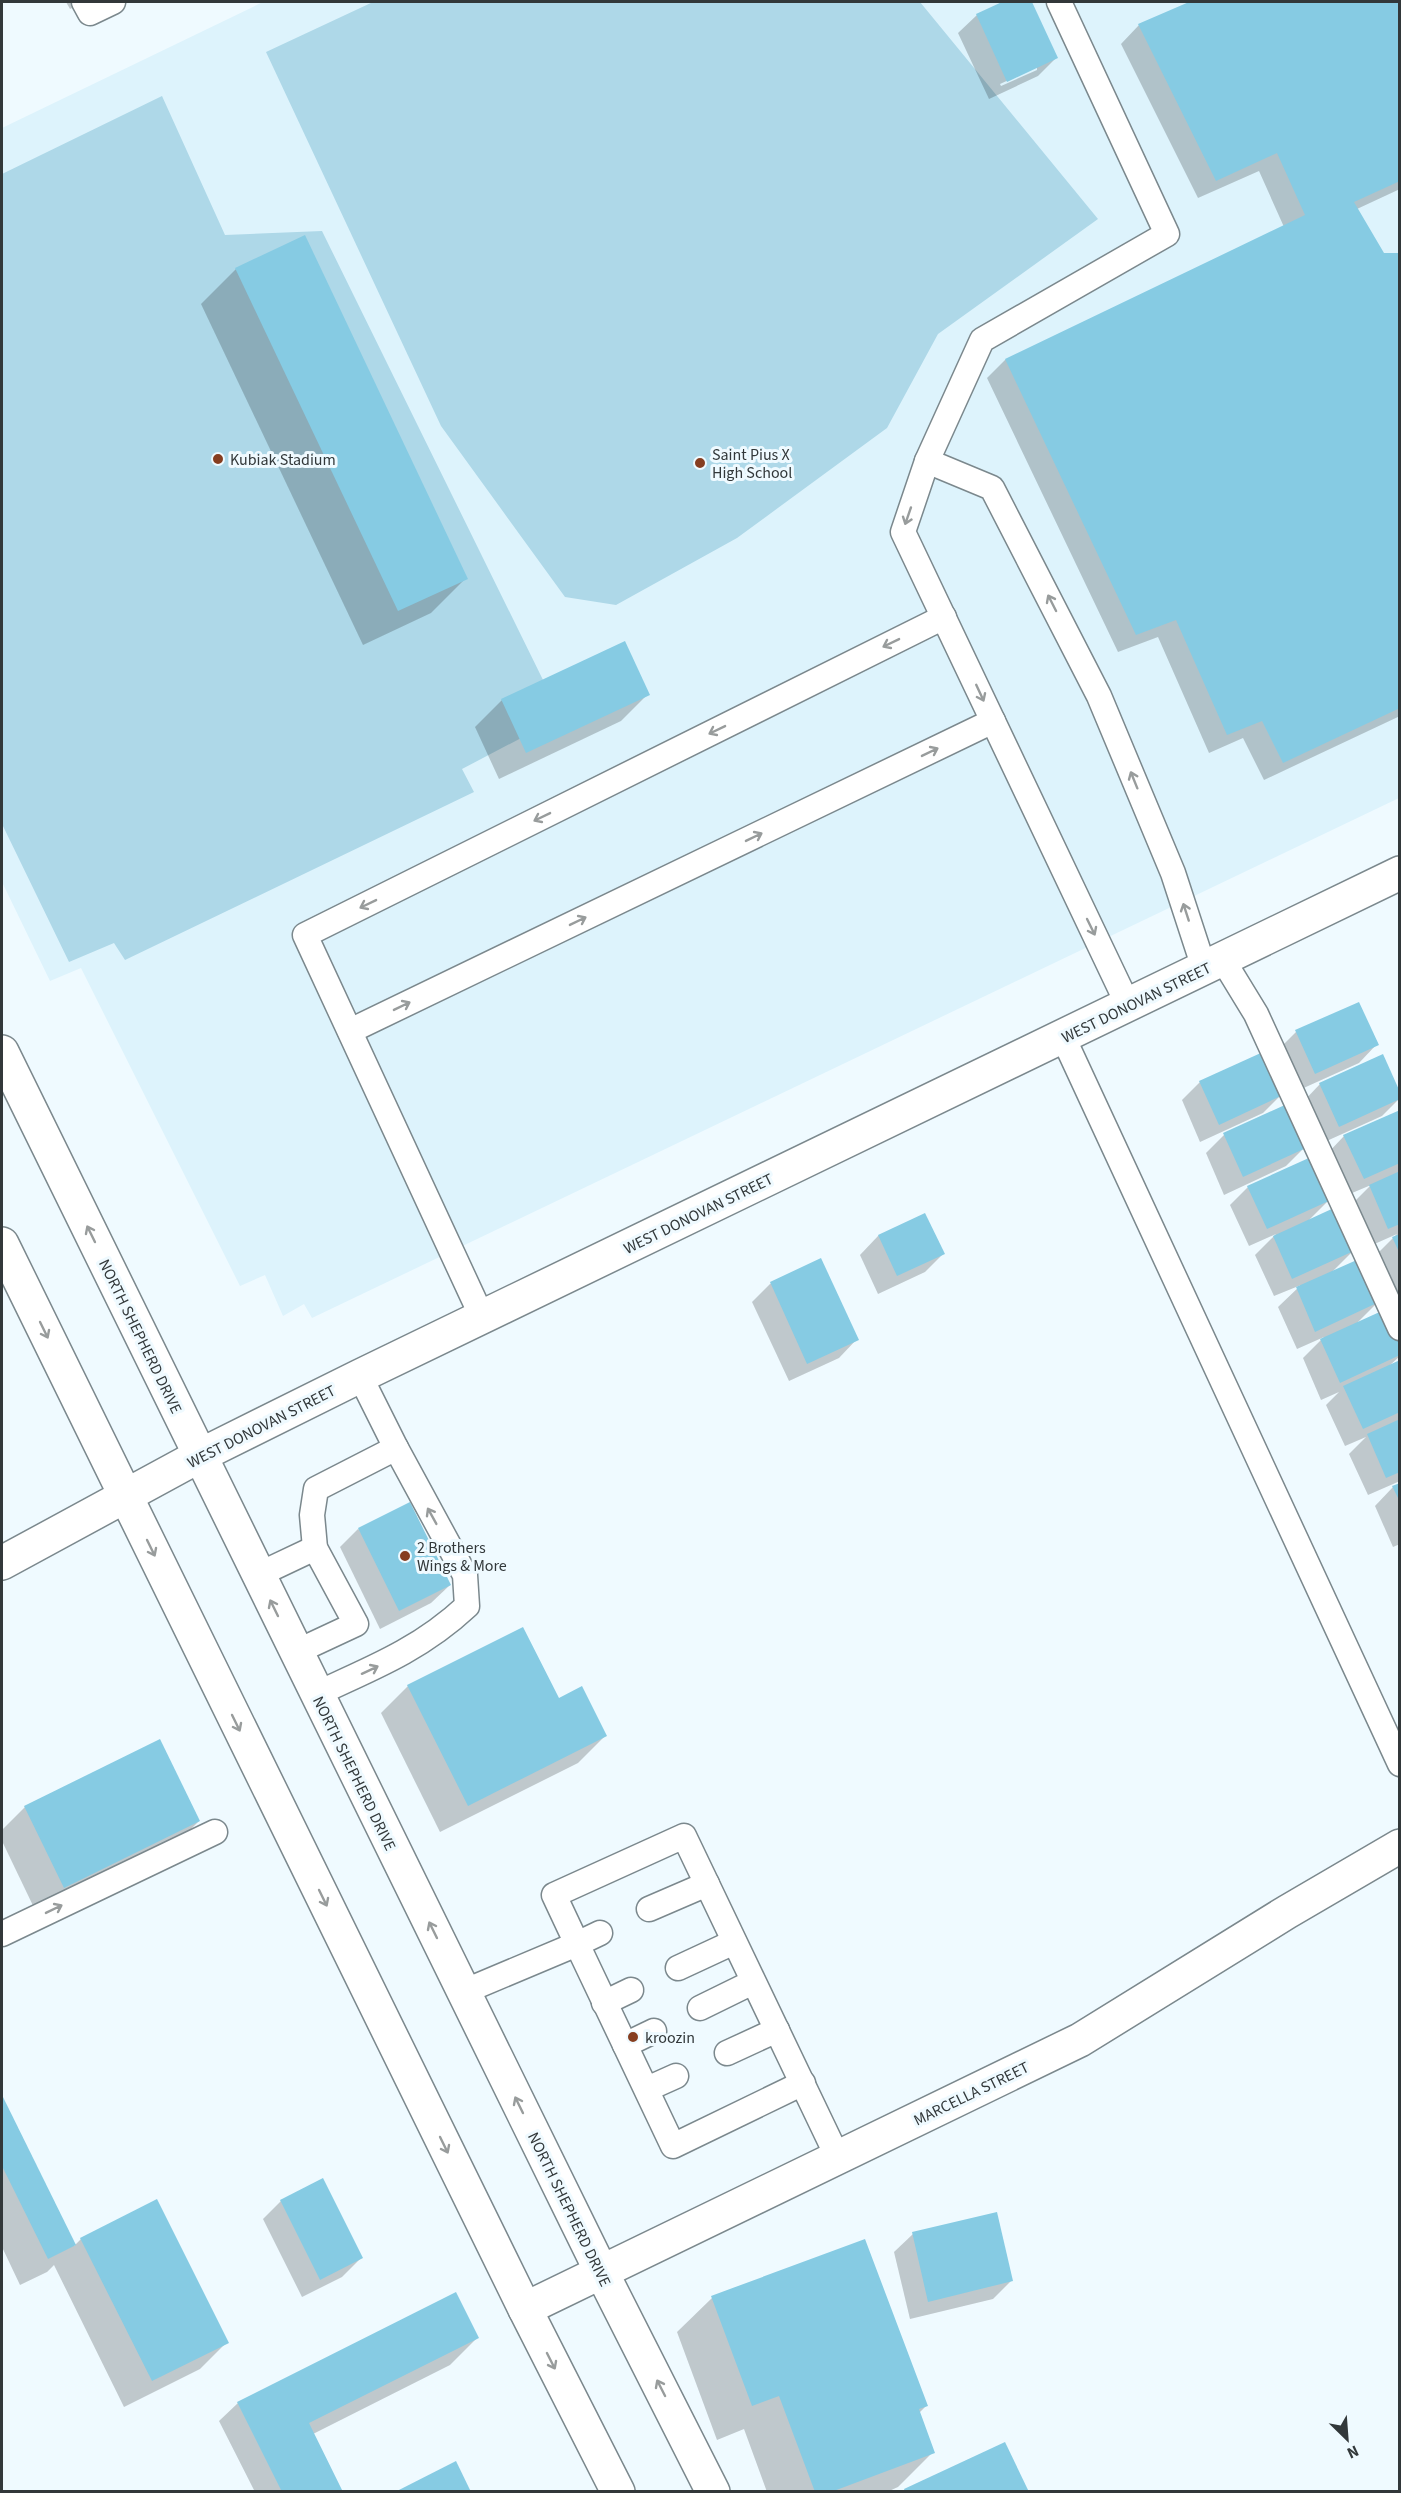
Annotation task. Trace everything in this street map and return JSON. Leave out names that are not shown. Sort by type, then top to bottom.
[{"type":"main road","name":"WEST DONOVAN STREET","points":[[2,1563],[125,1495],[360,1376],[1400,873]]},
{"type":"main road","name":"NORTH SHEPHERD DRIVE","points":[[2,1052],[463,1992],[713,2492]]},
{"type":"main road","points":[[2,1244],[525,2308],[618,2492]]},
{"type":"main road","name":"MARCELLA STREET","points":[[525,2308],[1080,2040],[1287,1912],[1400,1846]]},
{"type":"lane","points":[[84,2],[90,13],[113,2]]},
{"type":"lane","points":[[1059,2],[1167,234],[982,340],[927,461],[903,532],[1128,1005]]},
{"type":"lane","points":[[927,461],[992,488],[1099,696],[1213,964],[1260,1024],[1400,1328]]},
{"type":"lane","points":[[483,1317],[305,935],[944,616]]},
{"type":"lane","points":[[350,1031],[993,721]]},
{"type":"lane","points":[[1062,1037],[1400,1764]]},
{"type":"lane","points":[[316,1694],[399,1656],[442,1629],[467,1606],[465,1575],[360,1376]]},
{"type":"lane","points":[[296,1652],[356,1624],[315,1548],[312,1515],[316,1489],[396,1448]]},
{"type":"lane","points":[[258,1575],[315,1548]]},
{"type":"lane","points":[[2,1934],[215,1832]]},
{"type":"lane","points":[[803,2083],[673,2146],[554,1895],[684,1836],[708,1884],[753,1982],[803,2083],[838,2158]]},
{"type":"lane","points":[[649,1910],[708,1884]]},
{"type":"lane","points":[[463,1992],[600,1933]]},
{"type":"lane","points":[[678,1968],[734,1941]]},
{"type":"lane","points":[[700,2008],[753,1982]]},
{"type":"lane","points":[[604,2003],[631,1990]]},
{"type":"lane","points":[[727,2053],[777,2030]]},
{"type":"lane","points":[[625,2045],[654,2031]]},
{"type":"lane","points":[[647,2089],[676,2076]]},
{"type":"shaded area","name":"Saint Pius X High School","points":[[263,2],[1399,2],[1399,798],[312,1318],[304,1304],[283,1316],[265,1275],[240,1286],[81,968],[50,981],[2,882],[2,128]]},
{"type":"shaded area","points":[[373,2],[920,2],[1098,219],[938,334],[887,428],[737,538],[616,605],[565,597],[441,426],[266,52]]},
{"type":"shaded area","name":"Kubiak Stadium","points":[[162,96],[225,235],[322,231],[545,684],[525,736],[462,769],[474,792],[125,960],[114,943],[69,962],[2,824],[2,174]]},
{"type":"building","points":[[1002,2],[1032,2],[1058,58],[1007,82],[976,14]]},
{"type":"building","points":[[1189,2],[1400,2],[1400,181],[1354,202],[1384,253],[1400,253],[1400,708],[1283,763],[1262,721],[1227,735],[1176,620],[1136,635],[1005,359],[1305,215],[1277,153],[1216,181],[1138,24]]},
{"type":"building","points":[[305,235],[468,579],[398,611],[235,268]]},
{"type":"building","points":[[625,641],[650,695],[526,753],[501,699]]},
{"type":"building","points":[[1359,1002],[1379,1045],[1315,1074],[1295,1030]]},
{"type":"building","points":[[1263,1052],[1283,1095],[1219,1125],[1199,1081]]},
{"type":"building","points":[[1383,1054],[1400,1092],[1400,1099],[1339,1127],[1319,1083]]},
{"type":"building","points":[[1287,1104],[1306,1148],[1243,1177],[1223,1133]]},
{"type":"building","points":[[1400,1110],[1400,1163],[1364,1179],[1343,1135]]},
{"type":"building","points":[[1311,1157],[1331,1200],[1267,1229],[1247,1186]]},
{"type":"building","points":[[1400,1171],[1400,1224],[1388,1229],[1369,1185]]},
{"type":"building","points":[[1336,1207],[1356,1250],[1292,1279],[1273,1236]]},
{"type":"building","points":[[925,1213],[945,1254],[897,1276],[878,1235]]},
{"type":"building","points":[[1400,1234],[1400,1254],[1392,1237]]},
{"type":"building","points":[[821,1258],[859,1340],[807,1364],[770,1282]]},
{"type":"building","points":[[1359,1259],[1379,1302],[1315,1332],[1296,1287]]},
{"type":"building","points":[[1384,1310],[1400,1344],[1400,1355],[1340,1383],[1320,1339]]},
{"type":"building","points":[[1400,1360],[1400,1412],[1363,1429],[1343,1386]]},
{"type":"building","points":[[1400,1419],[1400,1472],[1386,1478],[1367,1434]]},
{"type":"building","points":[[1400,1483],[1400,1502],[1392,1486]]},
{"type":"building","name":"2 Brothers Wings & More","points":[[410,1502],[451,1585],[399,1611],[358,1528]]},
{"type":"building","points":[[523,1627],[559,1698],[582,1686],[607,1736],[468,1806],[407,1685]]},
{"type":"building","points":[[160,1739],[200,1821],[64,1888],[24,1806]]},
{"type":"building","points":[[2,2095],[76,2245],[48,2259],[2,2166]]},
{"type":"building","points":[[323,2178],[363,2258],[320,2280],[280,2200]]},
{"type":"building","points":[[157,2199],[229,2343],[152,2381],[80,2238]]},
{"type":"building","points":[[997,2212],[1013,2281],[928,2302],[912,2232]]},
{"type":"building","points":[[865,2239],[928,2406],[919,2409],[935,2453],[831,2492],[815,2492],[779,2396],[752,2406],[711,2296]]},
{"type":"building","points":[[456,2292],[479,2338],[309,2423],[343,2492],[282,2492],[237,2402]]},
{"type":"building","points":[[1005,2442],[1029,2492],[905,2492],[904,2489]]},
{"type":"building","points":[[456,2461],[471,2492],[395,2492]]},
{"type":"place","name":"Kubiak Stadium","points":[[218,459]]},
{"type":"place","name":"Saint Pius X High School","points":[[700,463]]},
{"type":"place","name":"2 Brothers Wings & More","points":[[405,1556]]},
{"type":"place","name":"kroozin","points":[[633,2037]]}]
